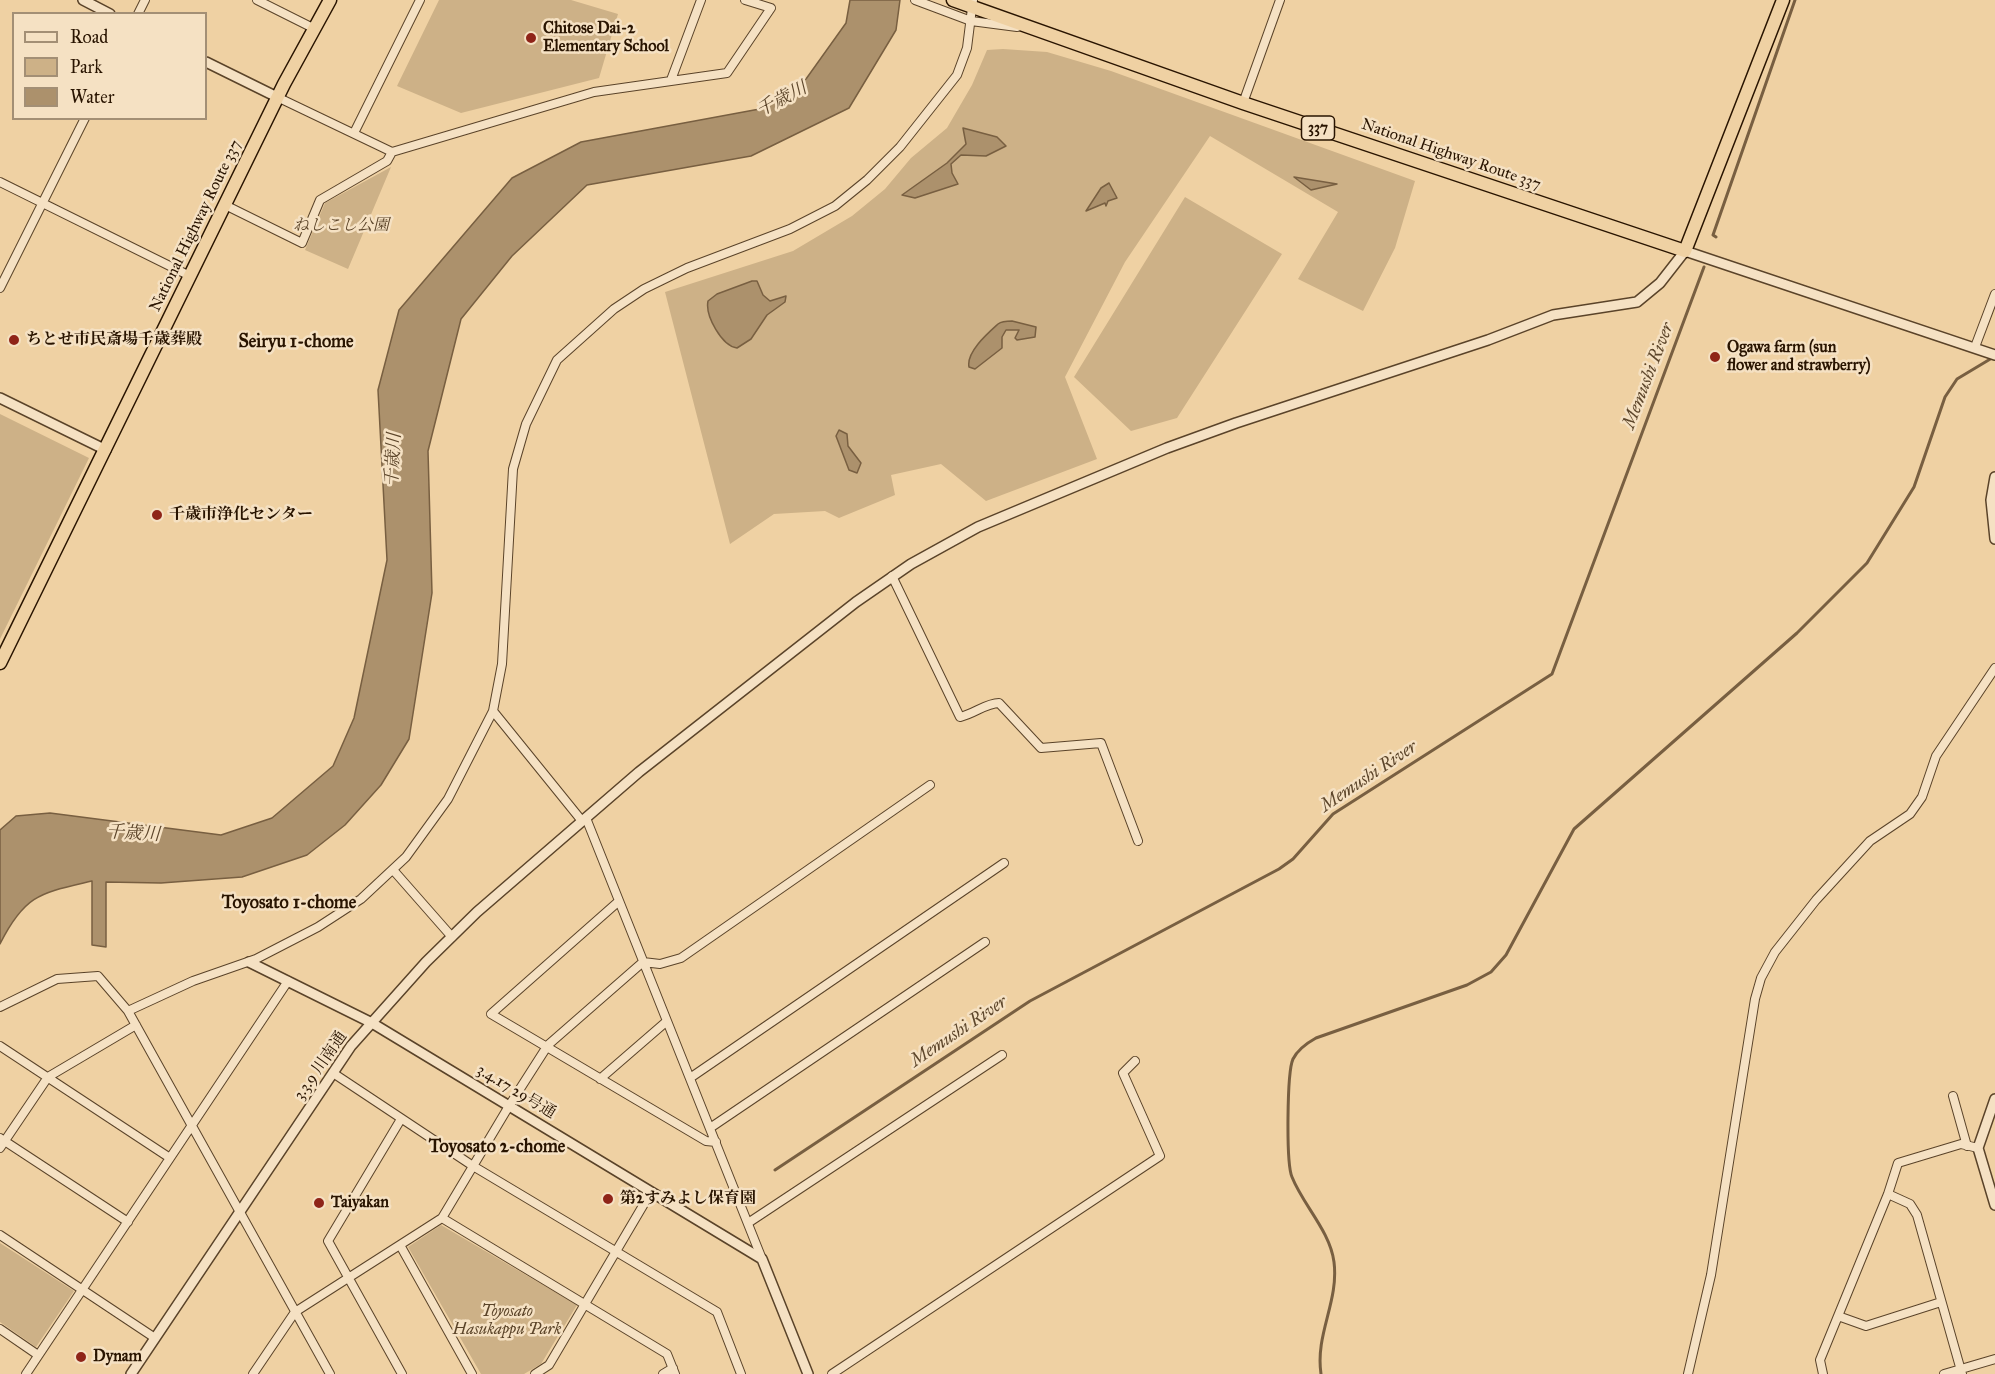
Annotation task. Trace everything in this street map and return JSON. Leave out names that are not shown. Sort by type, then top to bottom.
[{"type":"highway","name":"National Highway Route 337","points":[[0,663],[277,97],[330,0]]},
{"type":"highway","name":"National Highway Route 337","points":[[953,0],[972,3],[1039,30],[1243,103],[1685,251]]},
{"type":"highway","points":[[1685,251],[1783,0]]},
{"type":"street","points":[[83,0],[106,12]]},
{"type":"street","points":[[257,0],[315,29]]},
{"type":"street","points":[[354,133],[420,0]]},
{"type":"street","points":[[671,81],[701,0]]},
{"type":"street","points":[[207,62],[392,152],[594,92],[727,73],[771,8],[745,0]]},
{"type":"street","points":[[915,0],[971,21],[1039,30]]},
{"type":"street","points":[[1243,103],[1280,0]]},
{"type":"street","points":[[128,1011],[193,981],[249,962],[318,927],[361,899],[394,871],[448,799],[472,754],[486,718],[493,711],[503,653],[507,538],[513,469],[526,424],[557,360],[614,309],[644,289],[687,268],[790,229],[836,206],[900,147],[957,75],[967,48],[972,3]]},
{"type":"street","points":[[0,288],[84,120]]},
{"type":"street","points":[[225,205],[302,243],[320,200],[387,161],[392,152]]},
{"type":"street","points":[[0,182],[190,276]]},
{"type":"street","points":[[1685,251],[1995,355]]},
{"type":"street","name":"3.3.9 川南通","points":[[131,1374],[333,1073],[372,1023],[452,937],[639,772],[892,576],[978,527],[1207,433],[1488,340],[1553,315],[1637,302],[1660,283],[1685,251]]},
{"type":"street","points":[[1978,348],[1995,294]]},
{"type":"street","points":[[0,398],[105,450]]},
{"type":"street","points":[[1995,477],[1991,519],[1995,539]]},
{"type":"street","points":[[892,576],[960,717],[993,703],[999,703],[1041,748],[1101,743],[1138,841]]},
{"type":"street","points":[[1688,1374],[1711,1275],[1755,999],[1761,978],[1775,952],[1823,892],[1870,841],[1910,814],[1922,797],[1936,756],[1995,668]]},
{"type":"street","points":[[493,711],[584,819],[620,901],[808,1374]]},
{"type":"street","points":[[253,1374],[295,1312],[442,1218],[547,1047],[644,962],[660,964],[681,958],[930,785]]},
{"type":"street","points":[[690,1078],[1004,863]]},
{"type":"street","points":[[394,871],[452,937]]},
{"type":"street","points":[[620,901],[491,1014],[706,1141],[716,1142]]},
{"type":"street","points":[[710,1128],[985,942]]},
{"type":"street","name":"3.4.17 29号通","points":[[249,962],[372,1023],[762,1259]]},
{"type":"street","points":[[0,1007],[57,979],[98,976],[128,1011],[330,1374]]},
{"type":"street","points":[[26,1374],[288,981]]},
{"type":"street","points":[[600,1078],[667,1021]]},
{"type":"street","points":[[128,1222],[2,1143],[48,1077],[136,1025]]},
{"type":"street","points":[[0,1046],[170,1158]]},
{"type":"street","points":[[748,1223],[1002,1055]]},
{"type":"street","points":[[832,1374],[1160,1156],[1122,1073],[1135,1061]]},
{"type":"street","points":[[333,1073],[473,1166],[717,1312],[741,1374]]},
{"type":"street","points":[[1953,1096],[1967,1146]]},
{"type":"street","points":[[1995,1099],[1978,1148],[1995,1205]]},
{"type":"street","points":[[401,1119],[328,1241],[402,1374]]},
{"type":"street","points":[[1823,1374],[1820,1360],[1888,1194],[1898,1163],[1960,1144],[1978,1148]]},
{"type":"street","points":[[535,1374],[549,1365],[651,1192]]},
{"type":"street","points":[[1888,1194],[1910,1204],[1917,1215],[1961,1372]]},
{"type":"street","points":[[442,1218],[667,1354],[674,1371],[663,1374]]},
{"type":"street","points":[[0,1235],[155,1338]]},
{"type":"street","points":[[400,1245],[472,1374]]},
{"type":"street","points":[[1838,1316],[1866,1326],[1941,1302]]},
{"type":"street","points":[[0,1329],[38,1355]]},
{"type":"street","points":[[1944,1374],[1961,1372],[1995,1359]]},
{"type":"green space","name":"Chitose Dai-2 Elementary School","points":[[439,0],[571,0],[618,14],[599,78],[461,113],[397,86]]},
{"type":"green space","points":[[987,50],[1047,52],[1111,71],[1415,181],[1395,248],[1363,311],[1298,279],[1338,212],[1210,136],[1125,262],[1065,377],[1097,459],[986,501],[941,464],[891,475],[895,495],[839,518],[825,511],[774,514],[730,544],[665,292],[793,251],[852,216],[885,189],[911,158],[947,128],[972,85]]},
{"type":"green space","name":"ねしこし公園","points":[[391,167],[348,269],[305,250],[325,203]]},
{"type":"green space","points":[[1185,197],[1282,254],[1177,418],[1131,431],[1074,377]]},
{"type":"green space","points":[[0,414],[89,458],[0,639]]},
{"type":"green space","name":"Toyosato Hasukappu Park","points":[[441,1225],[577,1305],[541,1364],[524,1374],[481,1374],[408,1247]]},
{"type":"green space","points":[[0,1243],[74,1291],[36,1347],[0,1322]]},
{"type":"water","name":"千歳川","points":[[850,0],[900,0],[896,30],[849,108],[751,156],[587,185],[512,256],[461,319],[428,451],[432,593],[409,739],[381,785],[345,825],[307,855],[242,877],[161,883],[106,882],[106,947],[92,945],[92,881],[36,898],[18,915],[0,944],[0,830],[16,816],[50,813],[221,835],[272,818],[333,766],[354,718],[387,560],[378,390],[399,310],[512,178],[581,142],[765,108],[806,79],[846,23]]},
{"type":"water","points":[[963,128],[997,137],[1006,146],[986,156],[961,155],[951,164],[952,173],[958,184],[915,198],[902,195],[947,163],[966,144]]},
{"type":"water","points":[[1294,177],[1337,184],[1311,190]]},
{"type":"water","points":[[1109,183],[1117,198],[1108,201],[1106,206],[1105,203],[1086,211],[1101,188]]},
{"type":"water","points":[[757,281],[763,295],[770,301],[786,296],[785,302],[767,315],[751,339],[737,348],[731,346],[720,336],[709,314],[708,301],[717,294]]},
{"type":"water","points":[[1012,321],[1036,327],[1035,337],[1017,340],[1015,338],[1019,330],[1006,330],[1002,337],[1002,348],[975,369],[969,367],[974,349],[984,338],[1000,323]]},
{"type":"water","points":[[839,430],[847,434],[848,446],[861,463],[857,473],[849,470],[836,436]]},
{"type":"waterway","name":"Memushi River","points":[[1716,237],[1713,235],[1795,0]]},
{"type":"waterway","name":"Memushi River","points":[[775,1170],[1030,1001],[1279,869],[1293,859],[1333,814],[1552,674],[1704,267]]},
{"type":"waterway","points":[[1321,1374],[1321,1345],[1333,1291],[1334,1262],[1322,1229],[1297,1187],[1290,1168],[1288,1098],[1291,1067],[1295,1055],[1316,1038],[1467,985],[1491,972],[1506,955],[1574,829],[1797,633],[1867,563],[1914,487],[1945,397],[1957,379],[1992,358]]},
{"type":"place","name":"Chitose Dai-2 Elementary School","points":[[531,38]]},
{"type":"place","name":"ちとせ市民斎場千歳葬殿","points":[[14,340]]},
{"type":"place","name":"Ogawa farm (sun flower and strawberry)","points":[[1715,357]]},
{"type":"place","name":"千歳市浄化センター","points":[[157,515]]},
{"type":"place","name":"第2すみよし保育園","points":[[608,1199]]},
{"type":"place","name":"Taiyakan","points":[[319,1203]]},
{"type":"place","name":"Dynam","points":[[81,1357]]},
{"type":"district","name":"Seiryu 1-chome","points":[[296,343]]},
{"type":"district","name":"Toyosato 1-chome","points":[[289,904]]},
{"type":"district","name":"Toyosato 2-chome","points":[[497,1148]]}]
